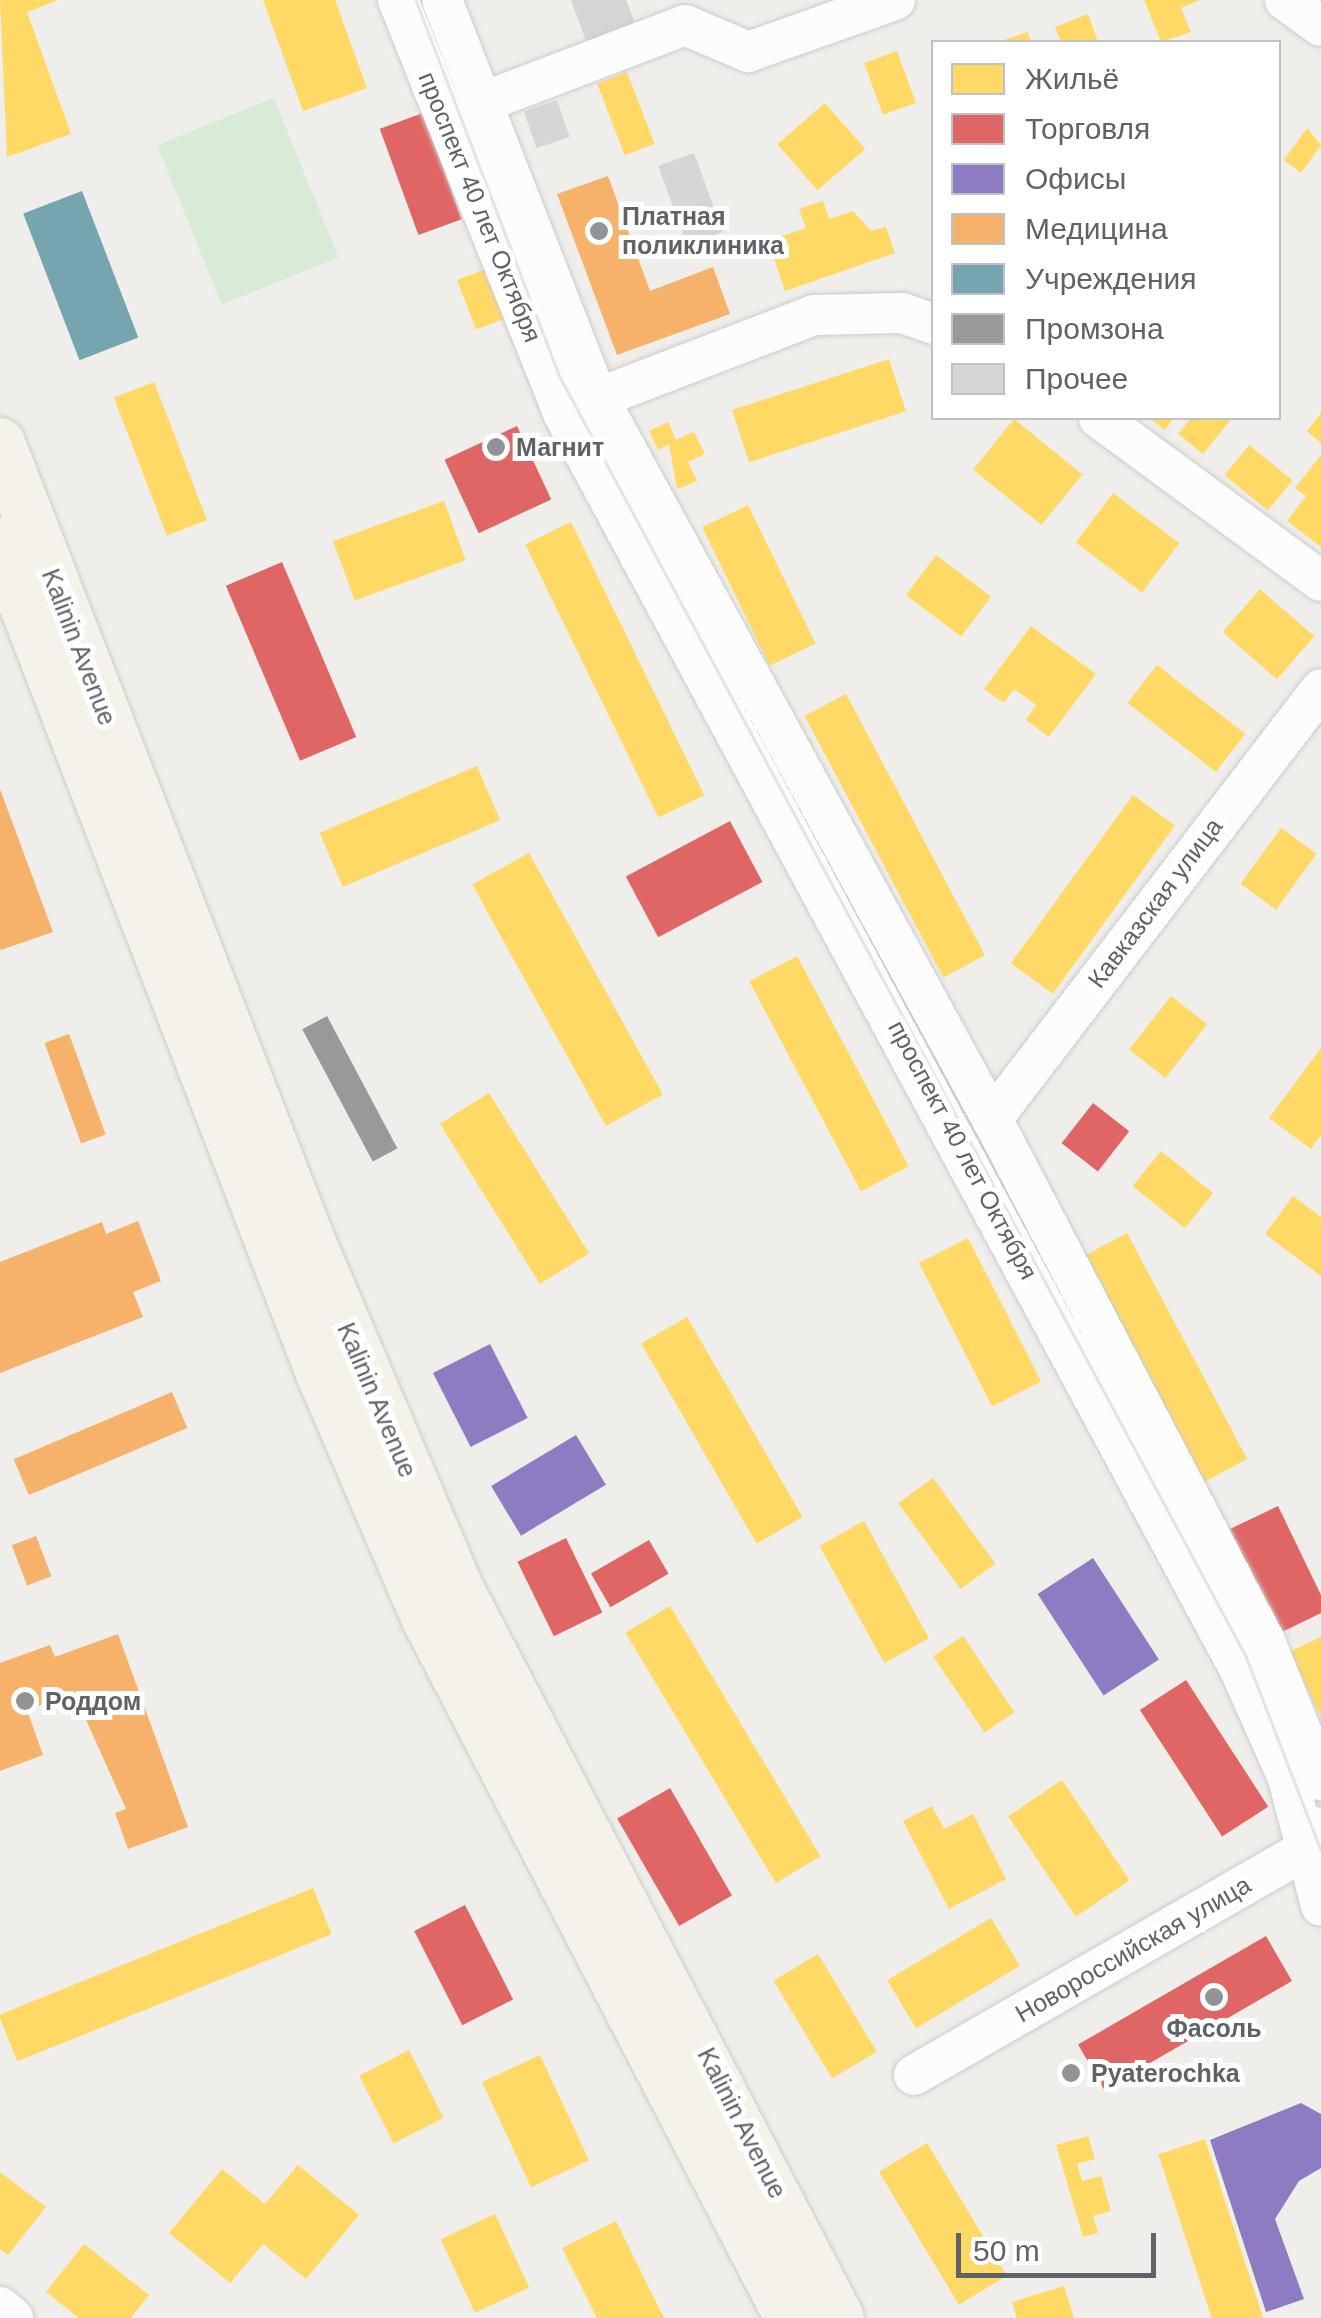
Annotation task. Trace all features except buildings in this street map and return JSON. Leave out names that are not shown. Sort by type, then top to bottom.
[{"type":"main road","name":"Kalinin Avenue","points":[[0,443],[308,1236],[453,1575],[840,2318]]},
{"type":"main road","name":"Kalinin Avenue","points":[[0,542],[321,1373],[426,1617],[790,2318]]},
{"type":"street","name":"проспект 40 лет Октября","points":[[398,0],[579,403],[1240,1670],[1288,1778],[1321,1906]]},
{"type":"street","name":"проспект 40 лет Октября","points":[[442,0],[481,103],[579,403],[992,1118],[1265,1641],[1321,1780]]},
{"type":"street","points":[[481,103],[685,25],[748,52],[896,0]]},
{"type":"street","points":[[1285,0],[1321,26]]},
{"type":"street","points":[[579,403],[814,315],[902,312],[931,323]]},
{"type":"street","points":[[1103,420],[1321,581]]},
{"type":"street","name":"Кавказская улица","points":[[992,1118],[1321,689]]},
{"type":"street","points":[[1304,1851],[1321,1798]]},
{"type":"street","name":"Новороссийская улица","points":[[914,2075],[1304,1851]]},
{"type":"street","points":[[0,2307],[14,2318]]},
{"type":"green space","points":[[274,98],[338,257],[222,305],[157,145]]},
{"type":"tram line","points":[[416,0],[559,375],[1246,1656],[1321,1850]]},
{"type":"place","name":"Платная поликлиника","points":[[599,231]]},
{"type":"place","name":"Магнит","points":[[496,447]]},
{"type":"place","name":"Роддом","points":[[25,1701]]},
{"type":"place","name":"Фасоль","points":[[1214,1997]]},
{"type":"place","name":"Pyaterochka","points":[[1071,2073]]}]
